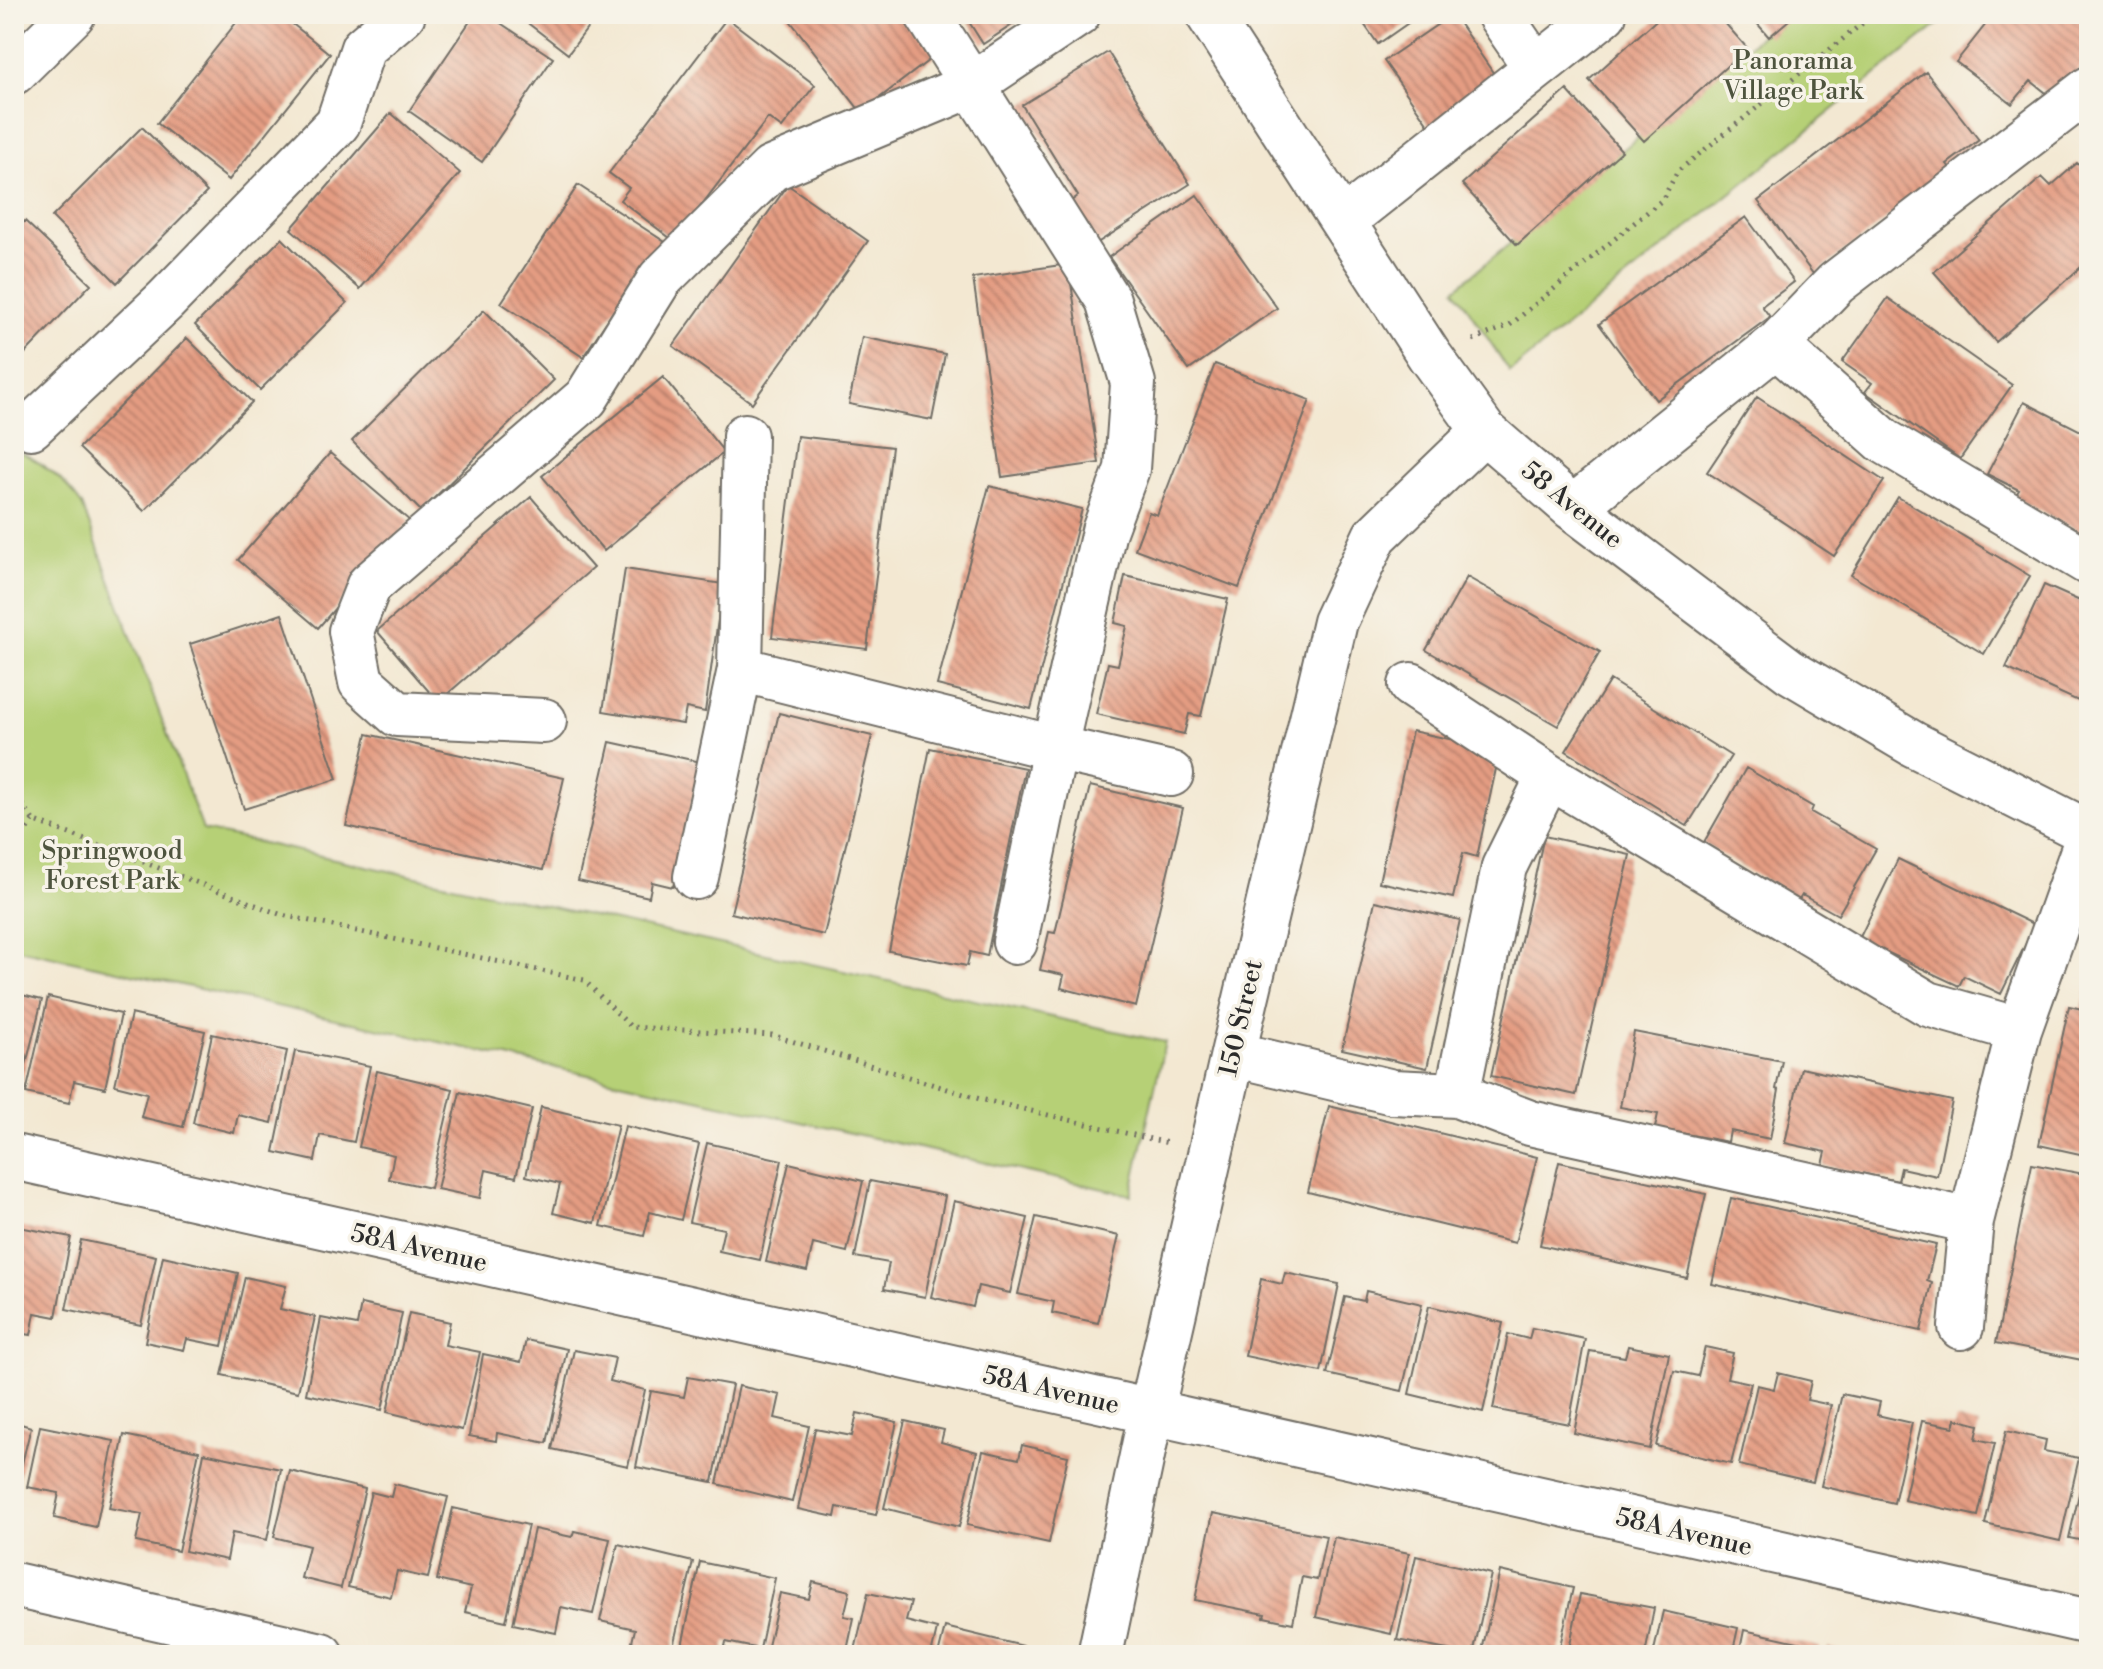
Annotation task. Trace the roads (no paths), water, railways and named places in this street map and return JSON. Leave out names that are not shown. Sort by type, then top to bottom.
[{"type":"street","points":[[14,72],[73,14]]},
{"type":"street","points":[[31,427],[166,300],[338,123],[363,48],[403,14]]},
{"type":"street","points":[[927,14],[1108,300],[1133,383],[1127,469],[1104,531],[1015,942]]},
{"type":"street","points":[[544,721],[397,714],[361,682],[351,631],[369,585],[586,398],[660,279],[771,169],[972,85],[1078,14]]},
{"type":"street","name":"58 Avenue","points":[[1208,14],[1429,355],[1484,431],[1573,508],[1790,671],[1913,744],[2089,834]]},
{"type":"street","points":[[1499,14],[1536,68]]},
{"type":"street","points":[[1343,221],[1604,14]]},
{"type":"street","points":[[1573,508],[1776,345],[1836,283],[2089,89]]},
{"type":"street","points":[[1776,345],[1884,441],[2089,563]]},
{"type":"street","name":"150 Street","points":[[1100,1655],[1151,1413],[1335,622],[1375,536],[1484,431]]},
{"type":"street","points":[[696,877],[740,669],[745,436]]},
{"type":"street","points":[[740,669],[1171,774]]},
{"type":"street","points":[[1411,685],[1549,776],[1928,1004],[2019,1030]]},
{"type":"street","points":[[1457,1095],[1504,867],[1549,776]]},
{"type":"street","points":[[1961,1327],[1971,1221],[2019,1030],[2089,834]]},
{"type":"street","points":[[1233,1054],[1393,1092],[1457,1095],[1530,1123],[1971,1221]]},
{"type":"street","name":"58A Avenue","points":[[14,1157],[2089,1622]]},
{"type":"street","points":[[14,1585],[321,1655]]},
{"type":"park label","name":"Panorama Village Park","points":[[1793,76]]},
{"type":"park label","name":"Springwood Forest Park","points":[[112,866]]}]
